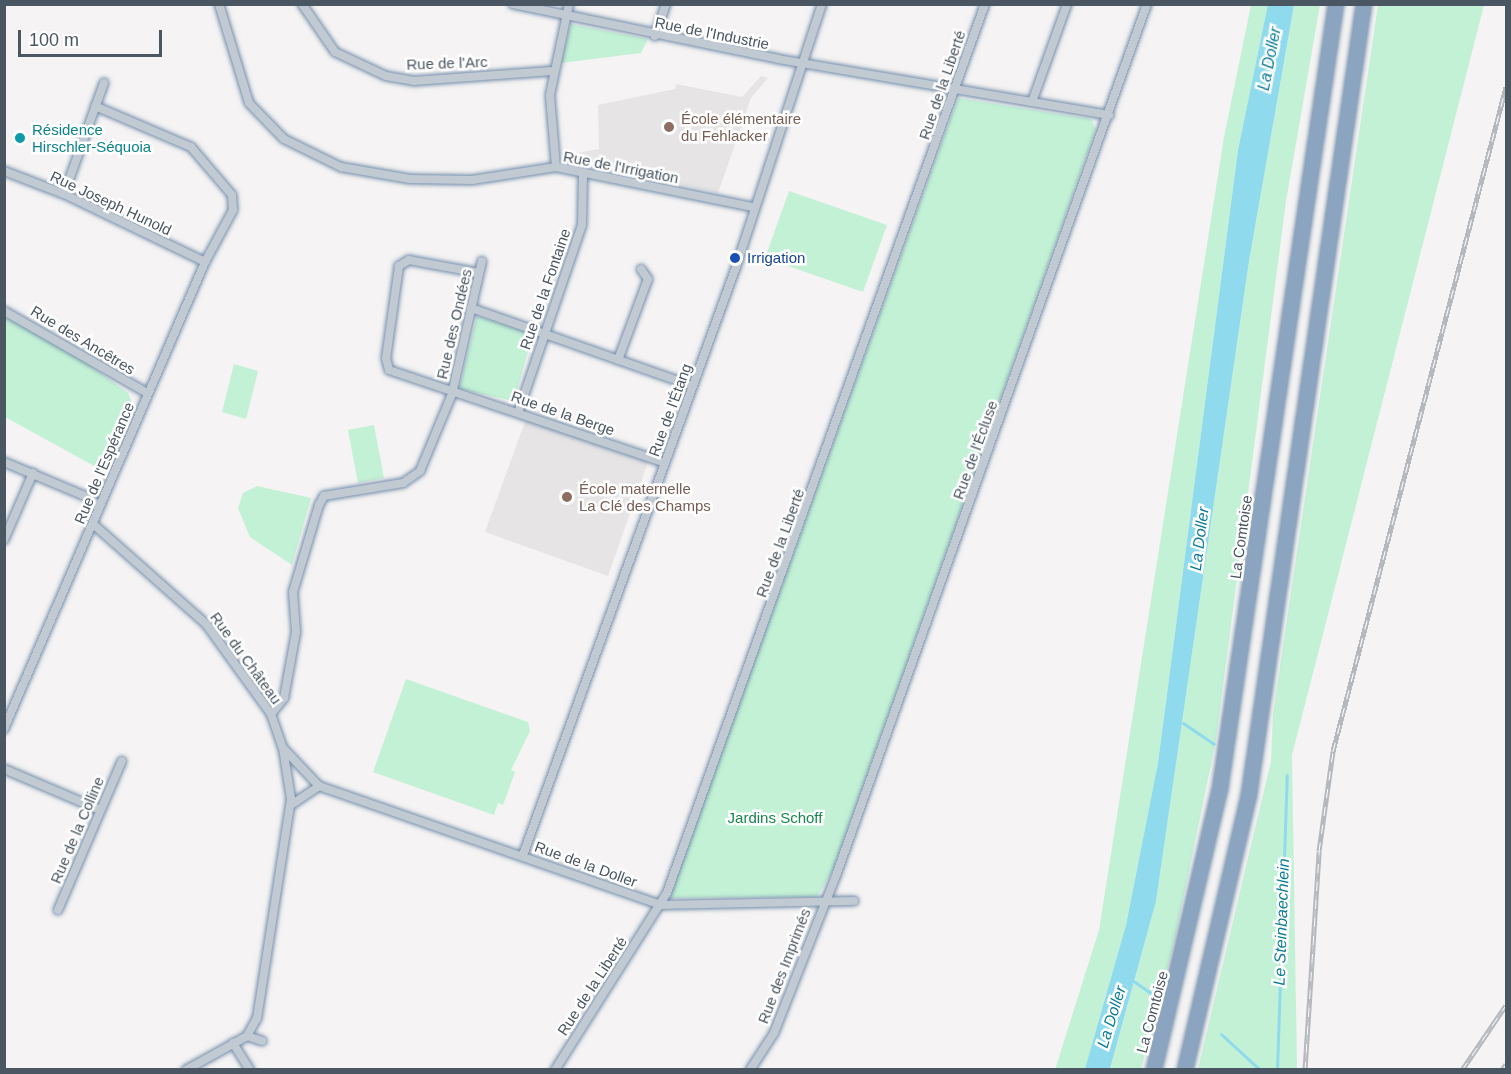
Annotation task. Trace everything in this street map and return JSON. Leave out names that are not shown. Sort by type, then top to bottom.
[{"type":"highway","name":"La Comtoise","points":[[1154,1070],[1220,789],[1336,4]]},
{"type":"highway","points":[[1185,1070],[1249,795],[1364,4]]},
{"type":"street","name":"Rue de l'Irrigation","points":[[219,4],[249,103],[284,139],[333,164],[410,179],[471,180],[556,167],[753,207]]},
{"type":"street","name":"Rue de l'Arc","points":[[302,4],[335,52],[386,76],[414,81],[552,71]]},
{"type":"street","name":"Rue de l'Industrie","points":[[513,4],[655,36],[1109,115]]},
{"type":"street","points":[[556,167],[552,71],[569,4]]},
{"type":"street","points":[[655,36],[666,4]]},
{"type":"street","name":"Rue de l'Étang","points":[[523,855],[693,386],[822,4]]},
{"type":"street","name":"Rue de la Liberté","points":[[555,1070],[661,905],[912,220],[954,89],[985,4]]},
{"type":"street","points":[[1032,102],[1067,4]]},
{"type":"street","name":"Rue de l'Écluse","points":[[824,902],[1109,115],[1147,4]]},
{"type":"street","points":[[64,194],[104,82]]},
{"type":"street","name":"Rue de l'Espérance","points":[[4,729],[147,393],[205,262],[233,210],[232,195],[191,147],[95,106]]},
{"type":"street","name":"Rue Joseph Hunold","points":[[4,171],[64,194],[205,262]]},
{"type":"street","name":"Rue de la Fontaine","points":[[519,410],[582,225],[583,174]]},
{"type":"street","name":"Rue de la Berge","points":[[479,273],[409,260],[397,271],[386,365],[392,373],[452,394],[519,410],[664,463]]},
{"type":"street","name":"Rue des Ondées","points":[[271,714],[284,698],[296,632],[293,592],[324,496],[413,478],[452,394],[482,261]]},
{"type":"street","points":[[618,360],[648,279],[641,269]]},
{"type":"street","points":[[471,308],[693,386]]},
{"type":"street","name":"Rue des Ancêtres","points":[[4,311],[147,393]]},
{"type":"street","points":[[4,462],[33,472],[95,500],[99,510]]},
{"type":"street","points":[[4,540],[33,472]]},
{"type":"street","name":"Rue du Château","points":[[93,524],[192,608],[271,714],[283,748],[290,807],[257,1018],[247,1036]]},
{"type":"street","name":"Rue du Château","points":[[283,748],[319,786]]},
{"type":"street","name":"Rue de la Colline","points":[[58,910],[122,761]]},
{"type":"street","points":[[4,769],[100,810]]},
{"type":"street","points":[[290,807],[302,793],[319,786]]},
{"type":"street","name":"Rue de la Doller","points":[[319,786],[523,855],[661,905],[854,901]]},
{"type":"street","name":"Rue des Imprimés","points":[[750,1070],[774,1033],[824,902]]},
{"type":"street","points":[[186,1070],[247,1036],[262,1041]]},
{"type":"street","points":[[233,1043],[250,1070]]},
{"type":"shaded area","name":"École élémentaire du Fehlacker","points":[[761,76],[768,78],[751,98],[718,193],[572,159],[572,154],[599,149],[598,105],[675,89],[676,84],[742,97]]},
{"type":"shaded area","name":"École maternelle La Clé des Champs","points":[[526,419],[648,462],[608,576],[485,532]]},
{"type":"green space","points":[[1251,5],[1268,5],[1238,150],[1158,763],[1126,925],[1085,1069],[1055,1070],[1099,930],[1224,137]]},
{"type":"green space","points":[[1294,5],[1320,5],[1286,201],[1216,740],[1175,939],[1141,1069],[1110,1070],[1156,900],[1249,261]]},
{"type":"green space","points":[[1378,5],[1484,5],[1292,755],[1297,1069],[1198,1069],[1271,761],[1273,714]]},
{"type":"green space","points":[[571,24],[648,39],[641,53],[561,63]]},
{"type":"green space","name":"Jardins Schoff","points":[[958,98],[1091,119],[1096,129],[833,870],[817,897],[669,898]]},
{"type":"green space","points":[[789,191],[887,225],[863,292],[765,258]]},
{"type":"green space","points":[[4,316],[56,341],[128,393],[134,407],[105,472],[5,417]]},
{"type":"green space","points":[[477,316],[533,334],[514,401],[459,389]]},
{"type":"green space","points":[[234,364],[258,371],[246,419],[222,412]]},
{"type":"green space","points":[[374,425],[384,478],[358,483],[348,430]]},
{"type":"green space","points":[[257,486],[311,498],[292,565],[250,537],[238,508],[243,493]]},
{"type":"green space","points":[[406,679],[528,722],[530,731],[511,770],[515,772],[503,805],[498,803],[494,815],[373,772]]},
{"type":"water","name":"La Doller","points":[[1268,4],[1294,5],[1249,261],[1156,901],[1110,1069],[1085,1069],[1126,925],[1158,763],[1238,150]]},
{"type":"waterway","name":"Le Steinbaechlein","points":[[1183,723],[1214,744]]},
{"type":"waterway","name":"Le Steinbaechlein","points":[[1277,1070],[1287,775]]},
{"type":"waterway","name":"Le Steinbaechlein","points":[[1132,980],[1155,996]]},
{"type":"waterway","name":"Le Steinbaechlein","points":[[1221,1034],[1260,1070]]},
{"type":"railway","points":[[1305,1070],[1319,851],[1333,751],[1506,87]]},
{"type":"railway","points":[[1462,1070],[1506,1005]]},
{"type":"railway","points":[[1502,1070],[1506,1064]]},
{"type":"place","name":"École élémentaire du Fehlacker","points":[[669,127]]},
{"type":"place","name":"Résidence Hirschler-Séquoia","points":[[20,138]]},
{"type":"place","name":"Irrigation","points":[[735,258]]},
{"type":"place","name":"École maternelle La Clé des Champs","points":[[567,497]]}]
